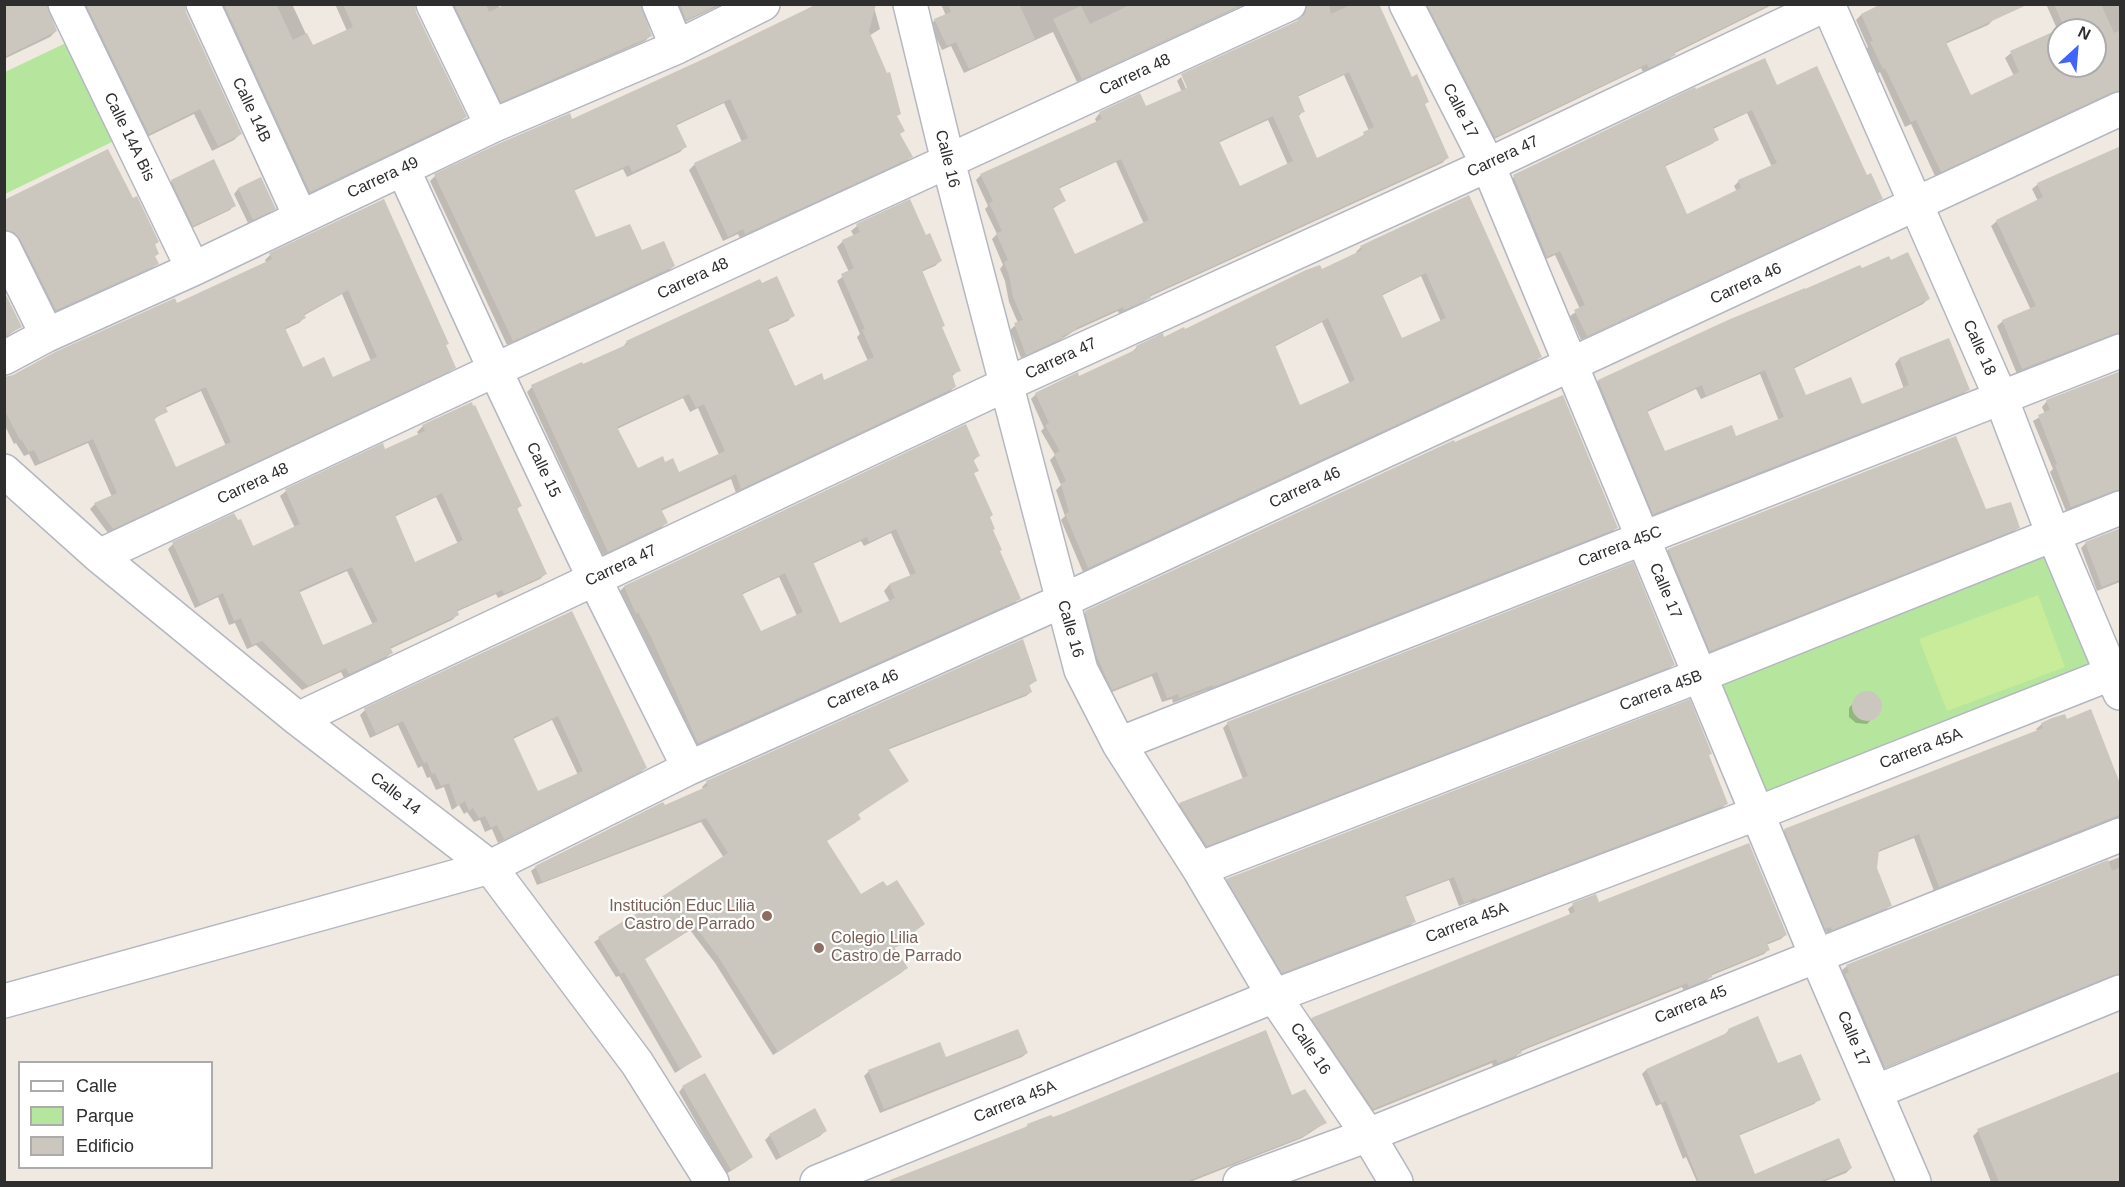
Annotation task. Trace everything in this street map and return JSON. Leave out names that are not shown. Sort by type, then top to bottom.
[{"type":"street","name":"Calle 14A Bis","points":[[65,4],[193,269]]},
{"type":"street","name":"Calle 14B","points":[[203,4],[300,216]]},
{"type":"street","points":[[433,4],[492,126]]},
{"type":"street","points":[[658,4],[677,47]]},
{"type":"street","name":"Carrera 49","points":[[4,358],[48,335],[193,269],[492,126],[677,47],[764,4]]},
{"type":"street","name":"Calle 16","points":[[910,4],[948,161],[1081,670],[1119,744],[1199,869],[1274,996],[1368,1134],[1396,1182]]},
{"type":"street","name":"Carrera 48","points":[[99,555],[1289,4]]},
{"type":"street","name":"Calle 17","points":[[1406,4],[1488,165],[1816,955],[1914,1182]]},
{"type":"street","name":"Carrera 47","points":[[297,719],[1007,384],[1488,165],[1828,4]]},
{"type":"street","name":"Calle 18","points":[[1828,4],[2001,398],[2053,534],[2118,680]]},
{"type":"street","name":"Carrera 46","points":[[4,1001],[490,867],[689,768],[1062,601],[2121,109]]},
{"type":"street","name":"Calle 15","points":[[403,169],[594,578],[689,768]]},
{"type":"street","points":[[4,248],[48,335]]},
{"type":"street","name":"Carrera 45C","points":[[1119,744],[2121,351]]},
{"type":"street","name":"Calle 14","points":[[4,471],[99,555],[297,719],[490,867],[637,1063],[712,1182]]},
{"type":"street","name":"Carrera 45B","points":[[1199,869],[1701,675],[2121,508]]},
{"type":"street","name":"Carrera 45A","points":[[817,1182],[1274,996],[2118,680]]},
{"type":"street","name":"Carrera 45","points":[[1252,1180],[2121,835]]},
{"type":"street","points":[[1875,1092],[2121,992]]},
{"type":"green space","points":[[68,42],[116,140],[5,194],[5,72]]},
{"type":"green space","points":[[2053,534],[2112,674],[1758,813],[1701,675]]},
{"type":"green space","points":[[2038,595],[2065,667],[1947,711],[1919,639]]},
{"type":"building","points":[[4,4],[47,4],[57,31],[4,57]]},
{"type":"building","points":[[86,4],[185,4],[186,12],[242,134],[218,146],[200,109],[149,134]]},
{"type":"building","points":[[224,4],[276,4],[293,40],[307,33],[313,45],[353,27],[343,4],[415,4],[416,12],[467,117],[310,192]]},
{"type":"building","points":[[454,4],[486,4],[489,12],[506,4],[641,4],[652,36],[501,102]]},
{"type":"building","points":[[680,4],[720,4],[686,20]]},
{"type":"building","points":[[817,4],[876,4],[869,31],[887,73],[890,72],[901,114],[897,116],[905,131],[900,134],[913,157],[745,234],[743,229],[728,237],[694,163],[748,138],[730,99],[676,124],[687,147],[632,172],[629,165],[574,189],[596,237],[630,224],[642,250],[664,241],[675,266],[513,341],[434,174],[570,113],[572,119]]},
{"type":"building","points":[[948,4],[1019,4],[1035,39],[969,69],[956,42],[947,46],[934,19],[951,12]]},
{"type":"building","points":[[1132,4],[1243,4],[1082,79],[1053,19],[1081,6],[1090,24]]},
{"type":"building","points":[[1308,4],[1329,4],[1331,14],[1353,4],[1379,4],[1412,77],[1417,74],[1429,102],[1425,104],[1449,158],[1150,295],[1151,298],[1124,310],[1123,307],[1076,328],[1077,330],[1062,336],[1063,338],[1026,355],[1014,323],[1023,320],[1013,297],[1004,262],[1008,260],[996,233],[1002,231],[989,203],[993,201],[980,174],[1102,119],[1099,112],[1140,93],[1146,106],[1187,88],[1181,74],[1297,21],[1305,14]],"holes":[[[1349,72],[1374,127],[1363,132],[1364,135],[1317,158],[1298,114],[1305,112],[1298,95]],[[1273,116],[1293,161],[1240,186],[1219,141]],[[1121,159],[1149,220],[1075,254],[1053,207],[1066,201],[1059,187]]]},
{"type":"building","points":[[1427,4],[1771,4],[1674,52],[1676,55],[1649,68],[1647,64],[1495,137]]},
{"type":"building","points":[[1881,4],[2029,4],[1946,42],[1971,95],[2019,72],[2010,51],[2047,35],[2047,78],[2107,78],[2107,18],[2060,18],[2054,4],[2101,4],[2114,33],[2121,30],[2121,90],[2112,92],[1941,172],[1916,120],[1911,122],[1885,68],[1883,69],[1870,42],[1873,41],[1861,14]]},
{"type":"building","points":[[1765,58],[1777,85],[1817,66],[1867,175],[1871,173],[1883,199],[1587,336],[1574,310],[1585,305],[1560,251],[1547,257],[1513,175],[1695,87],[1696,89]],"holes":[[[1752,110],[1777,163],[1738,180],[1741,188],[1687,214],[1665,165],[1719,140],[1713,127]]]},
{"type":"building","points":[[2121,146],[2121,333],[2022,369],[2002,320],[2036,306],[1996,220],[2043,197],[2037,183]]},
{"type":"building","points":[[108,149],[133,198],[137,196],[159,242],[155,244],[159,254],[155,256],[159,264],[56,310],[21,240],[14,232],[4,229],[4,200]]},
{"type":"building","points":[[214,159],[236,206],[193,226],[171,180]]},
{"type":"building","points":[[261,177],[276,209],[253,220],[238,188]]},
{"type":"building","points":[[1469,195],[1542,357],[1088,568],[1065,514],[1069,512],[1061,484],[1066,481],[1054,454],[1060,451],[1045,425],[1049,423],[1035,393],[1078,372],[1079,376],[1137,349],[1136,346],[1163,333],[1164,337],[1184,327],[1185,329],[1306,270],[1320,265],[1322,269],[1362,250],[1360,246]],"holes":[[[1426,273],[1446,318],[1402,338],[1382,294]],[[1328,318],[1355,380],[1300,405],[1275,345]]]},
{"type":"building","points":[[384,199],[449,344],[446,345],[456,368],[113,529],[94,503],[117,493],[93,439],[40,462],[34,450],[29,452],[20,440],[4,409],[4,377],[13,375],[55,352],[175,298],[177,303],[272,259],[269,253]],"holes":[[[348,290],[377,357],[333,377],[324,357],[303,367],[285,328],[306,318],[304,314]],[[206,387],[231,442],[176,467],[154,418],[168,412],[165,406]]]},
{"type":"building","points":[[910,199],[926,235],[930,233],[942,261],[922,270],[945,326],[942,327],[961,371],[952,374],[956,387],[741,489],[736,474],[661,509],[668,523],[608,552],[531,385],[628,344],[626,341],[760,279],[762,283],[777,276],[795,316],[768,328],[795,386],[822,373],[824,380],[874,357],[862,330],[865,329],[841,274],[854,268],[842,240],[860,232],[856,224]],"holes":[[[689,394],[696,408],[704,404],[725,451],[679,472],[673,458],[665,462],[663,456],[638,468],[617,427]]]},
{"type":"building","points":[[1908,252],[1930,299],[1794,367],[1806,395],[1851,377],[1862,404],[1909,385],[1899,358],[1949,338],[1970,390],[1653,514],[1598,380],[1728,320],[1860,265],[1862,268],[1889,256],[1891,260]],"holes":[[[1765,370],[1784,417],[1736,436],[1732,425],[1665,451],[1647,410],[1702,385],[1706,396]]]},
{"type":"building","points":[[4,291],[22,327],[4,336]]},
{"type":"building","points":[[2121,371],[2121,490],[2071,507],[2038,415],[2050,410],[2046,400]]},
{"type":"building","points":[[1563,395],[1618,528],[1213,687],[1213,685],[1179,698],[1178,694],[1167,698],[1157,672],[1112,690],[1097,657],[1085,611],[1454,440],[1455,442]]},
{"type":"building","points":[[472,402],[473,406],[475,405],[522,506],[517,508],[547,574],[504,594],[502,590],[457,610],[459,615],[390,647],[393,653],[349,674],[346,668],[308,686],[262,641],[252,645],[241,618],[234,621],[223,593],[200,604],[172,542],[234,513],[238,520],[241,519],[253,546],[300,524],[285,489],[383,443],[385,449],[425,431],[422,425]],"holes":[[[442,493],[463,540],[415,562],[395,515]],[[352,567],[378,621],[323,645],[299,590]]]},
{"type":"building","points":[[966,424],[980,456],[973,459],[979,471],[974,473],[993,515],[990,517],[1002,550],[1000,551],[1021,599],[698,743],[652,639],[638,612],[636,614],[624,586]],"holes":[[[896,529],[916,573],[889,584],[895,598],[840,623],[813,562],[867,537],[869,542]],[[785,573],[803,612],[761,631],[742,593]]]},
{"type":"building","points":[[1956,436],[1986,509],[2011,502],[2020,528],[1710,651],[1668,549]]},
{"type":"building","points":[[2121,528],[2121,579],[2102,587],[2085,542]]},
{"type":"building","points":[[1633,562],[1675,665],[1207,846],[1179,803],[1248,776],[1227,722]]},
{"type":"building","points":[[572,611],[647,768],[504,839],[497,825],[491,828],[485,816],[479,818],[473,808],[469,811],[465,801],[457,806],[449,783],[441,786],[435,773],[432,774],[403,721],[376,734],[364,708]],"holes":[[[558,716],[583,771],[538,791],[513,737]]]},
{"type":"building","points":[[1023,639],[1037,681],[1029,684],[1032,692],[888,748],[909,781],[858,814],[861,819],[827,841],[861,894],[883,881],[887,886],[897,880],[925,924],[915,931],[919,937],[894,947],[908,968],[778,1052],[719,958],[695,926],[645,959],[702,1057],[680,1069],[624,972],[621,974],[598,937],[728,853],[706,818],[542,882],[535,866],[663,802],[665,805],[708,786],[706,781]]},
{"type":"building","points":[[1867,691],[1878,695],[1882,706],[1878,717],[1867,721],[1856,717],[1852,706],[1856,695]]},
{"type":"building","points":[[1690,699],[1712,754],[1709,755],[1728,804],[1476,900],[1475,898],[1464,903],[1454,877],[1405,895],[1416,922],[1282,973],[1226,879]]},
{"type":"building","points":[[2091,709],[2121,786],[2121,814],[1939,887],[1919,834],[1879,850],[1877,868],[1892,906],[1832,930],[1831,927],[1825,929],[1784,829],[2043,728],[2041,723],[2052,718],[2065,714],[2067,719]]},
{"type":"building","points":[[1749,843],[1787,935],[1767,943],[1770,950],[1711,974],[1712,977],[1689,987],[1687,983],[1520,1050],[1522,1053],[1498,1063],[1496,1059],[1373,1109],[1311,1018],[1575,912],[1572,903],[1596,894],[1599,902]]},
{"type":"building","points":[[2108,860],[2112,871],[2121,867],[2121,974],[2113,975],[1885,1067],[1845,974],[1849,972],[1846,965]]},
{"type":"building","points":[[1758,1016],[1778,1063],[1801,1054],[1821,1100],[1739,1134],[1755,1174],[1839,1138],[1852,1168],[1819,1182],[1699,1182],[1666,1101],[1661,1103],[1646,1069],[1729,1032],[1728,1029]]},
{"type":"building","points":[[1018,1029],[1028,1053],[884,1109],[868,1070],[940,1042],[946,1057]]},
{"type":"building","points":[[1266,1030],[1292,1095],[1305,1089],[1327,1123],[1308,1132],[1309,1134],[1185,1182],[890,1182],[890,1180],[1028,1126],[1027,1124],[1064,1113]]},
{"type":"building","points":[[2121,1071],[2121,1182],[1999,1182],[1977,1129]]},
{"type":"building","points":[[705,1073],[753,1157],[731,1170],[682,1086]]},
{"type":"building","points":[[815,1108],[827,1131],[781,1157],[769,1134]]},
{"type":"place","name":"Institución Educ Lilia Castro de Parrado","points":[[767,916]]},
{"type":"place","name":"Colegio Lilia Castro de Parrado","points":[[819,948]]}]
